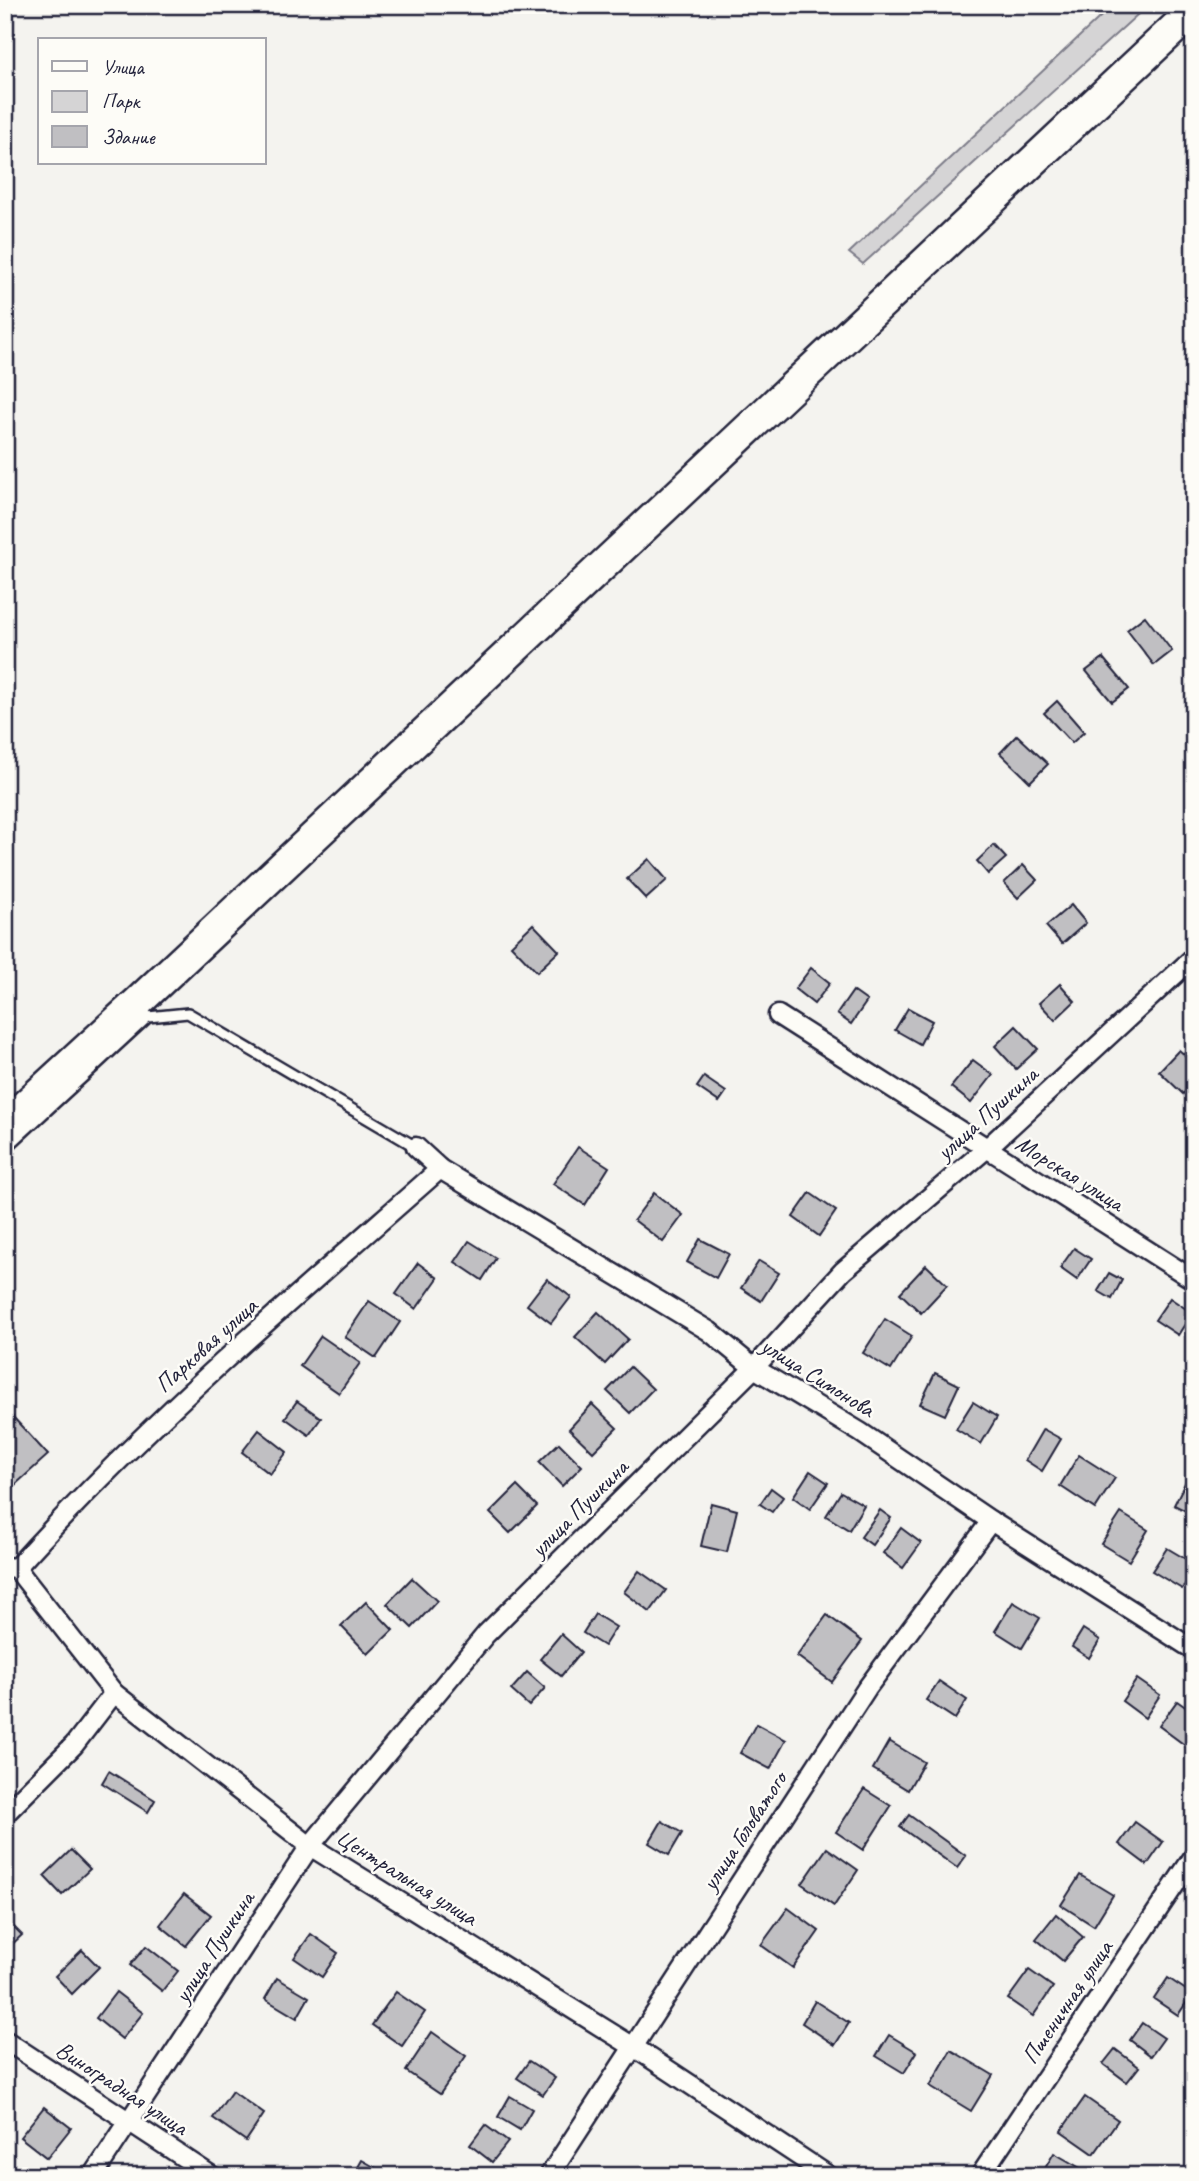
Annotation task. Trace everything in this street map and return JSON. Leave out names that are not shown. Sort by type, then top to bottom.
[{"type":"highway","points":[[5,1124],[143,1009],[1194,10]]},
{"type":"street","name":"улица Пушкина","points":[[93,2176],[310,1846],[486,1634],[754,1368],[842,1271],[986,1149],[1194,957]]},
{"type":"street","name":"Морская улица","points":[[778,1015],[1194,1280]]},
{"type":"street","name":"улица Симонова","points":[[416,1147],[440,1169],[709,1331],[754,1368],[860,1432],[991,1521],[1194,1650]]},
{"type":"street","name":"Парковая улица","points":[[10,1567],[207,1375],[440,1169]]},
{"type":"street","name":"улица Головатого","points":[[549,2176],[867,1688],[991,1521]]},
{"type":"street","name":"Центральная улица","points":[[10,1567],[114,1693],[310,1846],[632,2046],[829,2176]]},
{"type":"street","points":[[5,1814],[74,1745],[114,1693]]},
{"type":"street","name":"Пшеничная улица","points":[[981,2176],[1194,1856]]},
{"type":"street","name":"Виноградная улица","points":[[5,2040],[212,2176]]},
{"type":"lane","points":[[5,1149],[143,1009],[188,1013],[416,1147]]},
{"type":"green space","points":[[1113,5],[1148,5],[863,264],[849,253]]},
{"type":"building","points":[[1145,616],[1172,651],[1154,665],[1127,630]]},
{"type":"building","points":[[1103,658],[1129,689],[1112,702],[1086,671]]},
{"type":"building","points":[[1057,701],[1084,732],[1072,743],[1044,713]]},
{"type":"building","points":[[1017,735],[1048,764],[1030,782],[1000,753]]},
{"type":"building","points":[[994,845],[1006,858],[988,874],[977,861]]},
{"type":"building","points":[[649,859],[667,880],[646,899],[627,879]]},
{"type":"building","points":[[1023,865],[1037,880],[1018,898],[1004,883]]},
{"type":"building","points":[[1071,905],[1086,923],[1062,944],[1046,926]]},
{"type":"building","points":[[533,924],[559,951],[537,972],[511,945]]},
{"type":"building","points":[[811,968],[830,983],[814,1004],[795,989]]},
{"type":"building","points":[[1060,984],[1075,1001],[1055,1020],[1039,1003]]},
{"type":"building","points":[[853,991],[867,1001],[851,1024],[837,1014]]},
{"type":"building","points":[[908,1008],[932,1021],[920,1044],[895,1030]]},
{"type":"building","points":[[1016,1026],[1038,1049],[1016,1069],[995,1046]]},
{"type":"building","points":[[1179,1050],[1194,1063],[1194,1082],[1183,1094],[1159,1071]]},
{"type":"building","points":[[973,1060],[993,1075],[971,1103],[951,1087]]},
{"type":"building","points":[[704,1077],[726,1092],[719,1102],[697,1087]]},
{"type":"building","points":[[578,1147],[609,1167],[585,1205],[553,1184]]},
{"type":"building","points":[[654,1193],[683,1215],[663,1242],[634,1220]]},
{"type":"building","points":[[810,1193],[836,1211],[819,1236],[793,1217]]},
{"type":"building","points":[[700,1239],[729,1254],[716,1278],[687,1262]]},
{"type":"building","points":[[469,1241],[496,1258],[482,1280],[455,1262]]},
{"type":"building","points":[[1074,1248],[1091,1259],[1077,1280],[1060,1268]]},
{"type":"building","points":[[759,1261],[779,1273],[761,1301],[741,1288]]},
{"type":"building","points":[[418,1263],[438,1278],[416,1309],[396,1294]]},
{"type":"building","points":[[926,1265],[947,1285],[921,1313],[900,1293]]},
{"type":"building","points":[[1109,1273],[1122,1280],[1112,1299],[1098,1291]]},
{"type":"building","points":[[547,1279],[571,1297],[551,1323],[527,1305]]},
{"type":"building","points":[[1170,1298],[1192,1313],[1178,1335],[1155,1320]]},
{"type":"building","points":[[369,1301],[400,1322],[376,1358],[345,1337]]},
{"type":"building","points":[[598,1312],[628,1339],[605,1364],[575,1337]]},
{"type":"building","points":[[885,1319],[912,1336],[891,1370],[863,1353]]},
{"type":"building","points":[[321,1336],[360,1363],[339,1393],[300,1366]]},
{"type":"building","points":[[630,1367],[653,1389],[630,1413],[607,1391]]},
{"type":"building","points":[[935,1373],[959,1385],[945,1415],[920,1404]]},
{"type":"building","points":[[297,1401],[321,1418],[309,1435],[285,1418]]},
{"type":"building","points":[[973,1402],[997,1417],[981,1444],[956,1429]]},
{"type":"building","points":[[592,1404],[617,1428],[593,1452],[569,1429]]},
{"type":"building","points":[[12,1416],[48,1455],[5,1494],[5,1422]]},
{"type":"building","points":[[1043,1429],[1061,1439],[1042,1471],[1025,1460]]},
{"type":"building","points":[[259,1430],[287,1452],[270,1474],[242,1452]]},
{"type":"building","points":[[559,1443],[582,1466],[562,1486],[539,1462]]},
{"type":"building","points":[[1079,1455],[1115,1478],[1095,1509],[1060,1486]]},
{"type":"building","points":[[810,1471],[828,1483],[810,1509],[793,1497]]},
{"type":"building","points":[[1187,1479],[1194,1483],[1192,1514],[1174,1505]]},
{"type":"building","points":[[517,1486],[537,1506],[510,1533],[490,1513]]},
{"type":"building","points":[[771,1488],[783,1497],[772,1512],[760,1504]]},
{"type":"building","points":[[841,1492],[864,1505],[849,1530],[826,1516]]},
{"type":"building","points":[[711,1503],[737,1510],[727,1552],[701,1546]]},
{"type":"building","points":[[880,1510],[891,1518],[872,1545],[861,1537]]},
{"type":"building","points":[[1121,1513],[1148,1530],[1129,1561],[1101,1544]]},
{"type":"building","points":[[901,1528],[921,1543],[903,1568],[883,1553]]},
{"type":"building","points":[[1167,1548],[1194,1564],[1194,1571],[1182,1589],[1152,1571]]},
{"type":"building","points":[[639,1571],[666,1590],[650,1612],[624,1592]]},
{"type":"building","points":[[412,1578],[437,1601],[412,1628],[387,1604]]},
{"type":"building","points":[[366,1602],[393,1630],[368,1654],[341,1626]]},
{"type":"building","points":[[1013,1602],[1040,1618],[1022,1648],[995,1631]]},
{"type":"building","points":[[595,1614],[616,1627],[604,1646],[583,1633]]},
{"type":"building","points":[[827,1615],[862,1641],[832,1682],[797,1656]]},
{"type":"building","points":[[1083,1629],[1100,1640],[1089,1658],[1072,1647]]},
{"type":"building","points":[[561,1634],[581,1652],[561,1676],[540,1659]]},
{"type":"building","points":[[527,1672],[545,1688],[529,1706],[511,1690]]},
{"type":"building","points":[[1137,1679],[1160,1695],[1145,1718],[1122,1701]]},
{"type":"building","points":[[939,1681],[967,1700],[955,1719],[926,1700]]},
{"type":"building","points":[[1177,1701],[1194,1713],[1194,1734],[1186,1746],[1159,1726]]},
{"type":"building","points":[[756,1724],[786,1740],[770,1769],[740,1753]]},
{"type":"building","points":[[889,1741],[924,1762],[908,1790],[873,1769]]},
{"type":"building","points":[[109,1771],[155,1800],[148,1812],[102,1783]]},
{"type":"building","points":[[864,1789],[891,1806],[863,1850],[836,1832]]},
{"type":"building","points":[[909,1815],[966,1856],[957,1868],[900,1827]]},
{"type":"building","points":[[662,1821],[682,1833],[669,1855],[649,1843]]},
{"type":"building","points":[[1135,1822],[1163,1842],[1147,1865],[1119,1844]]},
{"type":"building","points":[[827,1848],[858,1870],[834,1906],[802,1884]]},
{"type":"building","points":[[71,1850],[90,1869],[62,1895],[44,1876]]},
{"type":"building","points":[[1080,1875],[1113,1895],[1094,1926],[1061,1905]]},
{"type":"building","points":[[184,1894],[211,1915],[186,1946],[160,1925]]},
{"type":"building","points":[[788,1908],[819,1931],[793,1968],[761,1945]]},
{"type":"building","points":[[1056,1914],[1083,1937],[1063,1961],[1036,1939]]},
{"type":"building","points":[[5,1918],[22,1935],[5,1951]]},
{"type":"building","points":[[311,1934],[338,1953],[322,1977],[294,1958]]},
{"type":"building","points":[[146,1946],[178,1971],[162,1991],[130,1965]]},
{"type":"building","points":[[82,1950],[99,1967],[72,1994],[55,1976]]},
{"type":"building","points":[[1194,1955],[1194,1976],[1184,1970]]},
{"type":"building","points":[[1029,1970],[1053,1987],[1033,2016],[1008,1999]]},
{"type":"building","points":[[277,1978],[309,1997],[297,2018],[265,1999]]},
{"type":"building","points":[[1168,1978],[1192,1994],[1178,2015],[1154,1999]]},
{"type":"building","points":[[116,1992],[143,2013],[122,2039],[96,2018]]},
{"type":"building","points":[[396,1992],[425,2012],[402,2046],[372,2025]]},
{"type":"building","points":[[815,2001],[849,2023],[835,2045],[802,2023]]},
{"type":"building","points":[[1142,2023],[1164,2038],[1151,2056],[1130,2040]]},
{"type":"building","points":[[432,2032],[466,2056],[440,2094],[406,2071]]},
{"type":"building","points":[[889,2035],[917,2052],[904,2073],[876,2056]]},
{"type":"building","points":[[1115,2049],[1139,2067],[1127,2082],[1103,2064]]},
{"type":"building","points":[[951,2050],[993,2075],[971,2111],[930,2086]]},
{"type":"building","points":[[529,2061],[555,2078],[543,2095],[517,2078]]},
{"type":"building","points":[[232,2091],[264,2114],[246,2141],[213,2118]]},
{"type":"building","points":[[510,2096],[532,2109],[520,2130],[498,2117]]},
{"type":"building","points":[[1085,2097],[1118,2120],[1094,2154],[1061,2131]]},
{"type":"building","points":[[44,2107],[71,2128],[47,2158],[20,2137]]},
{"type":"building","points":[[485,2125],[508,2142],[492,2162],[470,2145]]},
{"type":"building","points":[[1054,2153],[1082,2169],[1078,2176],[1041,2175]]},
{"type":"building","points":[[362,2160],[390,2176],[353,2176]]}]
